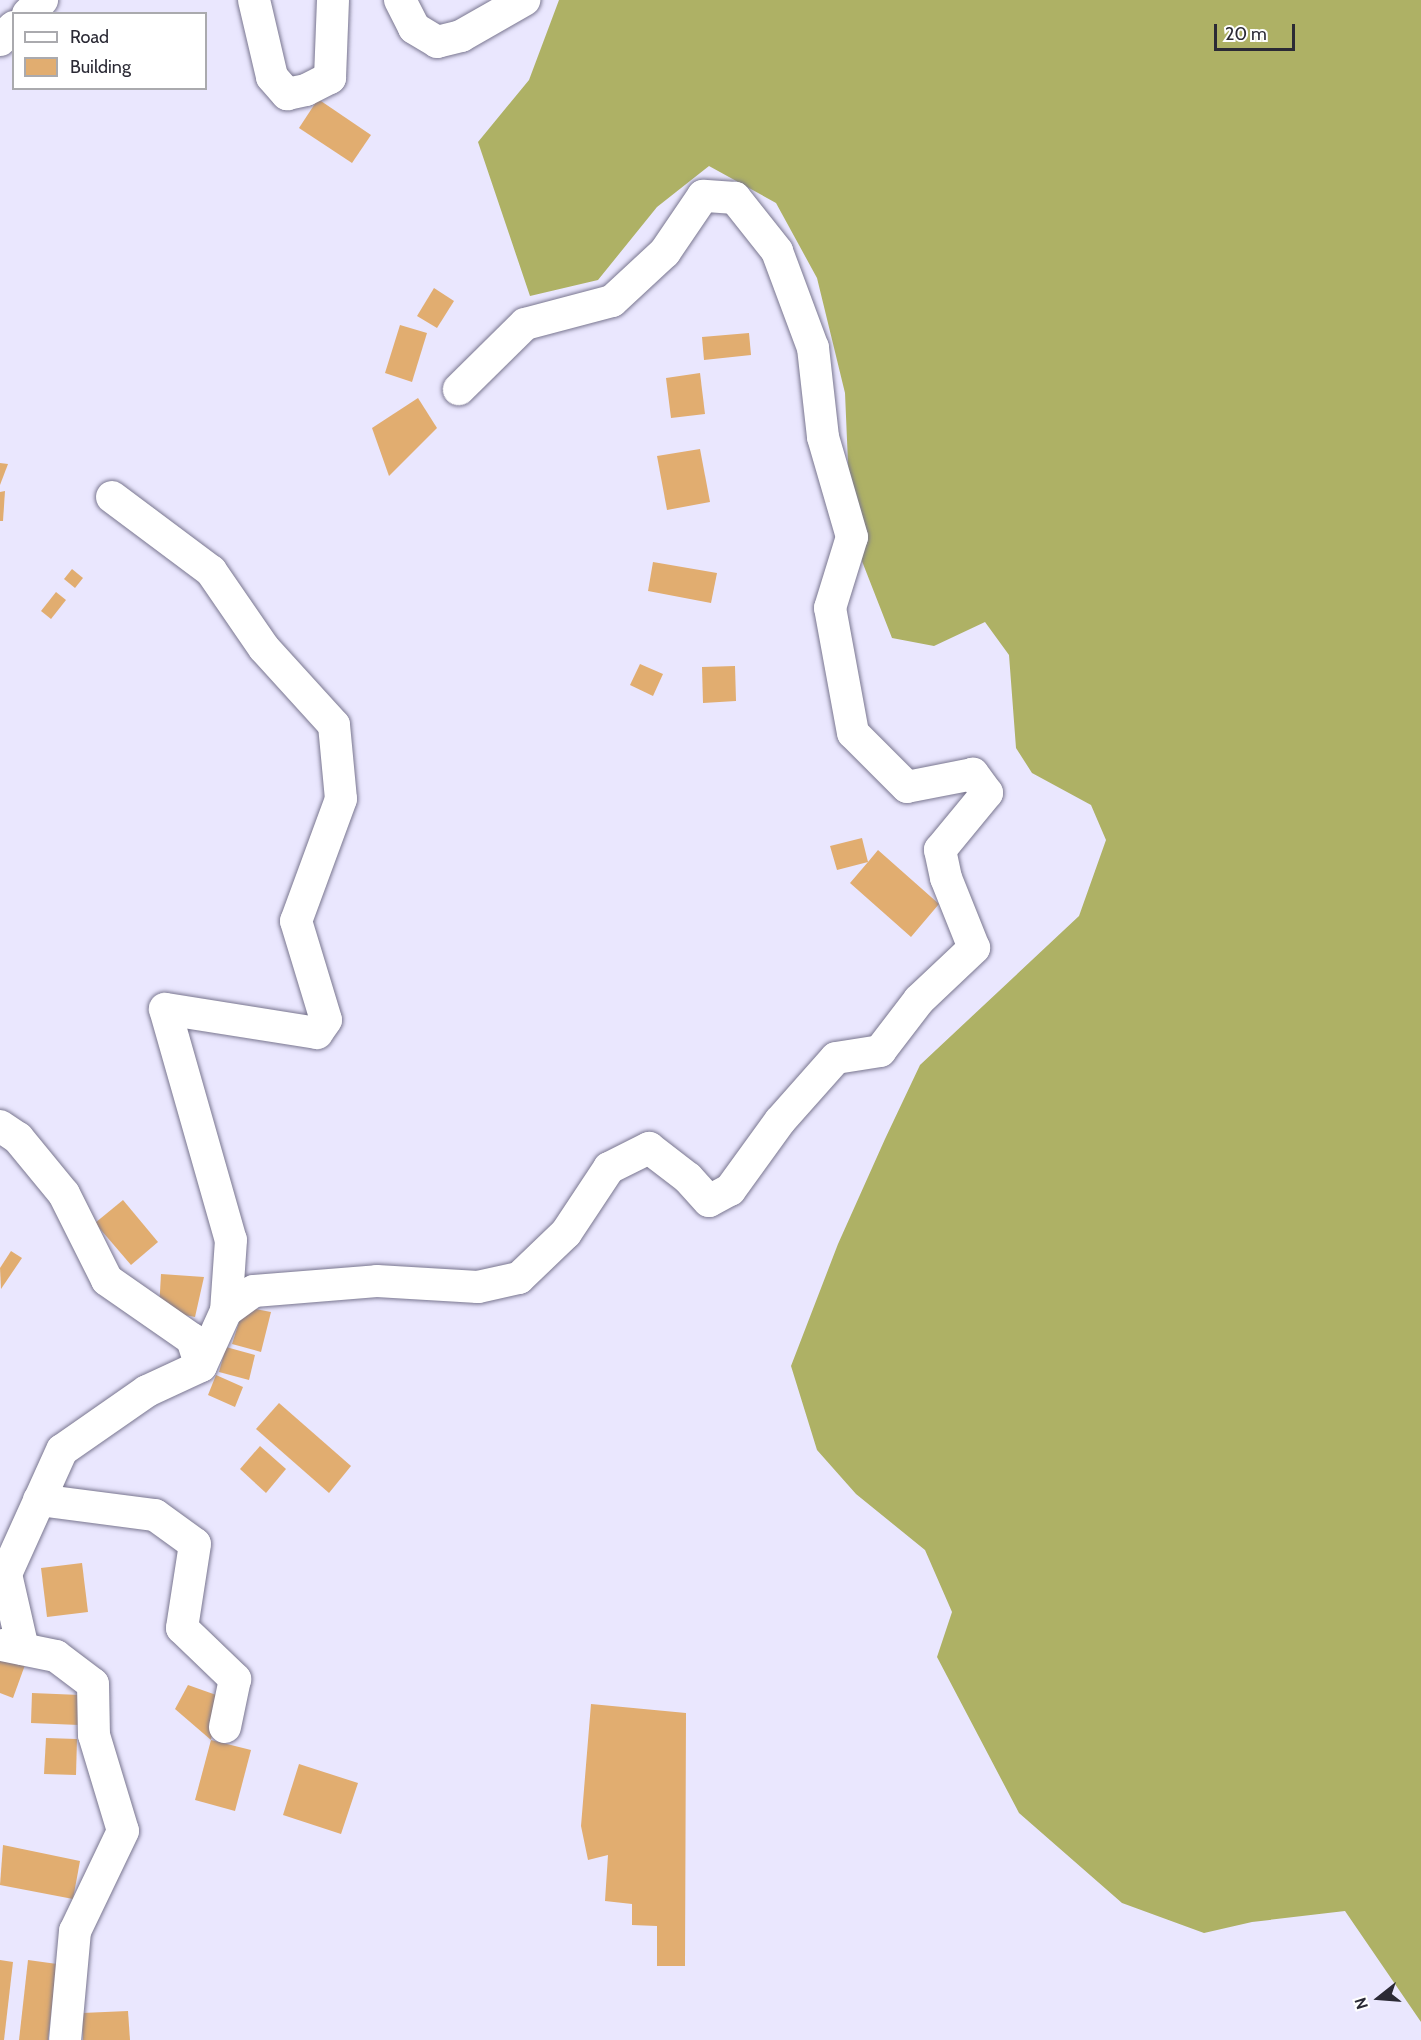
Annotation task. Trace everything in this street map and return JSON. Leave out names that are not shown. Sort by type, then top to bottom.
[{"type":"street","points":[[30,12],[42,0]]},
{"type":"street","points":[[254,0],[272,77],[287,94],[306,90],[330,78],[333,0]]},
{"type":"street","points":[[400,0],[414,28],[437,42],[456,39],[524,0]]},
{"type":"street","points":[[0,40],[12,29]]},
{"type":"street","points":[[225,1311],[254,1290],[376,1281],[478,1287],[519,1278],[566,1233],[609,1168],[649,1148],[688,1178],[709,1201],[730,1190],[780,1121],[836,1058],[880,1051],[919,1000],[974,948],[946,878],[940,849],[987,793],[973,774],[907,787],[853,732],[830,608],[852,537],[823,437],[813,348],[777,251],[735,198],[703,196],[665,252],[612,301],[525,324],[459,389]]},
{"type":"street","points":[[65,2040],[75,1931],[123,1831],[94,1736],[93,1684],[56,1656],[12,1647],[6,1574],[62,1450],[147,1391],[201,1366],[225,1311],[231,1240],[165,1009],[317,1033],[326,1020],[296,921],[341,799],[333,725],[264,648],[211,571],[112,497]]},
{"type":"street","points":[[0,1126],[18,1138],[64,1194],[107,1280],[192,1339],[201,1366]]},
{"type":"street","points":[[39,1500],[155,1515],[195,1544],[182,1628],[235,1679],[225,1727]]},
{"type":"green space","points":[[559,0],[1421,0],[1421,2022],[1345,1911],[1252,1922],[1204,1933],[1122,1903],[1019,1813],[937,1657],[952,1612],[925,1550],[856,1494],[817,1450],[791,1366],[838,1244],[920,1065],[1079,916],[1106,840],[1091,805],[1032,773],[1016,748],[1009,655],[985,622],[934,646],[892,638],[851,533],[845,393],[817,278],[776,203],[709,166],[657,207],[598,280],[530,296],[478,142],[529,80]]},
{"type":"building","points":[[318,99],[371,135],[352,163],[299,128]]},
{"type":"building","points":[[434,288],[454,301],[437,328],[417,316]]},
{"type":"building","points":[[400,325],[427,333],[412,382],[385,373]]},
{"type":"building","points":[[749,333],[751,355],[704,360],[702,337]]},
{"type":"building","points":[[700,373],[705,414],[671,418],[666,378]]},
{"type":"building","points":[[418,398],[437,428],[389,476],[372,428]]},
{"type":"building","points":[[700,449],[710,502],[667,510],[657,456]]},
{"type":"building","points":[[0,463],[8,464],[0,485]]},
{"type":"building","points":[[5,491],[3,521],[0,521],[0,492]]},
{"type":"building","points":[[653,562],[717,573],[711,603],[648,591]]},
{"type":"building","points":[[72,569],[83,578],[75,588],[64,579]]},
{"type":"building","points":[[56,592],[66,600],[51,619],[41,611]]},
{"type":"building","points":[[640,664],[663,674],[653,696],[630,685]]},
{"type":"building","points":[[735,666],[736,701],[703,703],[702,667]]},
{"type":"building","points":[[862,838],[868,862],[837,870],[830,846]]},
{"type":"building","points":[[878,850],[939,904],[911,937],[850,883]]},
{"type":"building","points":[[123,1200],[158,1242],[131,1265],[95,1223]]},
{"type":"building","points":[[11,1251],[22,1258],[1,1289],[0,1268]]},
{"type":"building","points":[[161,1274],[204,1277],[195,1317],[159,1310]]},
{"type":"building","points":[[244,1307],[271,1312],[261,1352],[232,1344]]},
{"type":"building","points":[[226,1347],[255,1355],[249,1380],[219,1372]]},
{"type":"building","points":[[216,1375],[243,1387],[235,1407],[208,1395]]},
{"type":"building","points":[[279,1403],[351,1466],[329,1493],[256,1429]]},
{"type":"building","points":[[260,1446],[286,1469],[266,1493],[240,1469]]},
{"type":"building","points":[[82,1563],[88,1612],[47,1617],[41,1568]]},
{"type":"building","points":[[0,1656],[25,1665],[13,1698],[0,1693]]},
{"type":"building","points":[[188,1685],[219,1696],[211,1740],[175,1709]]},
{"type":"building","points":[[32,1693],[80,1695],[79,1725],[31,1723]]},
{"type":"building","points":[[591,1704],[686,1713],[685,1966],[657,1966],[657,1926],[632,1925],[632,1904],[605,1901],[608,1855],[588,1860],[581,1826]]},
{"type":"building","points":[[46,1738],[77,1739],[76,1775],[44,1774]]},
{"type":"building","points":[[211,1740],[251,1750],[235,1811],[195,1800]]},
{"type":"building","points":[[299,1764],[358,1783],[341,1834],[283,1815]]},
{"type":"building","points":[[3,1845],[80,1861],[73,1899],[0,1885]]},
{"type":"building","points":[[0,1960],[13,1962],[4,2040],[0,2040]]},
{"type":"building","points":[[28,1960],[57,1964],[48,2040],[19,2040]]},
{"type":"building","points":[[128,2011],[130,2040],[83,2040],[82,2013]]}]
